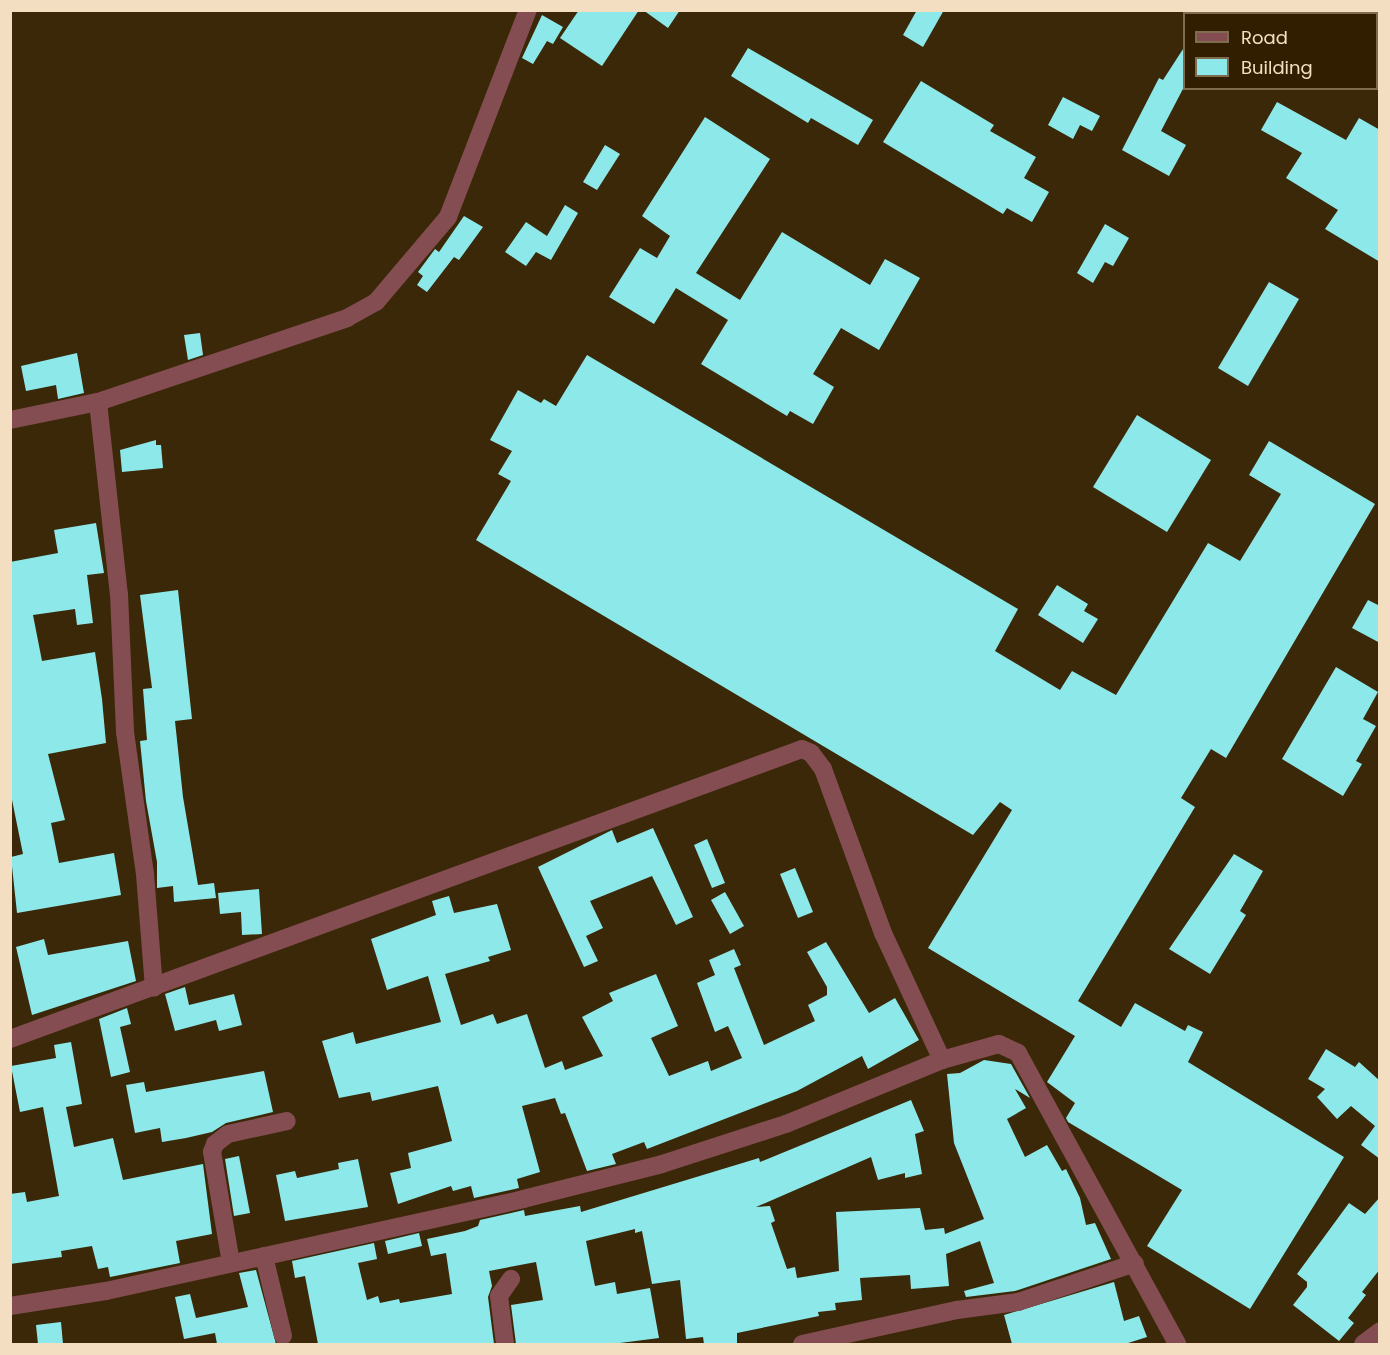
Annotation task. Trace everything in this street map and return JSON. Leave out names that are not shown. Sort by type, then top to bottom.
[{"type":"street","points":[[10,420],[98,402],[347,318],[376,302],[448,217],[528,10]]},
{"type":"street","points":[[98,402],[119,594],[125,732],[145,874],[154,988]]},
{"type":"street","points":[[10,1039],[802,749],[812,753],[823,769],[883,933],[942,1060]]},
{"type":"street","points":[[10,1306],[264,1256],[662,1164],[824,1111],[942,1060],[989,1045],[1010,1047],[1018,1053],[1135,1263],[1177,1344]]},
{"type":"street","points":[[231,1263],[212,1152],[215,1144],[228,1134],[286,1121]]},
{"type":"street","points":[[264,1256],[283,1336]]},
{"type":"street","points":[[802,1344],[957,1310],[1018,1302],[1135,1263]]},
{"type":"street","points":[[505,1344],[499,1296],[512,1279]]},
{"type":"street","points":[[1363,1344],[1380,1331]]},
{"type":"building","points":[[579,10],[639,10],[602,66],[560,38]]},
{"type":"building","points":[[643,10],[680,10],[668,28]]},
{"type":"building","points":[[917,10],[944,10],[923,47],[903,35]]},
{"type":"building","points":[[542,15],[563,27],[553,44],[547,41],[533,64],[522,58]]},
{"type":"building","points":[[748,48],[873,120],[858,145],[811,118],[808,123],[731,76]]},
{"type":"building","points":[[1183,49],[1183,89],[1161,131],[1186,145],[1169,176],[1122,150],[1159,78],[1163,80]]},
{"type":"building","points":[[921,81],[994,125],[990,131],[1036,157],[1024,178],[1049,192],[1032,222],[1007,208],[1003,214],[883,142]]},
{"type":"building","points":[[1063,97],[1100,116],[1092,131],[1080,125],[1073,139],[1048,125]]},
{"type":"building","points":[[1277,102],[1346,140],[1359,118],[1380,130],[1380,262],[1325,229],[1338,210],[1286,178],[1302,153],[1261,130]]},
{"type":"building","points":[[705,117],[770,159],[696,273],[740,300],[782,232],[870,285],[885,259],[920,278],[879,350],[841,328],[813,374],[834,387],[813,424],[790,411],[787,416],[701,364],[728,320],[676,288],[654,324],[609,297],[640,248],[657,258],[670,236],[642,216]]},
{"type":"building","points":[[605,145],[620,154],[597,190],[583,182]]},
{"type":"building","points":[[565,205],[578,213],[551,260],[536,252],[526,266],[505,252],[526,222],[547,236]]},
{"type":"building","points":[[464,216],[483,227],[459,260],[454,257],[427,292],[417,285],[423,276],[418,272],[435,249],[439,252]]},
{"type":"building","points":[[1105,224],[1129,238],[1113,266],[1105,262],[1093,283],[1077,273]]},
{"type":"building","points":[[1269,282],[1299,299],[1248,386],[1218,368]]},
{"type":"building","points":[[200,333],[203,355],[188,360],[184,335]]},
{"type":"building","points":[[77,353],[84,393],[58,399],[56,385],[26,391],[21,366]]},
{"type":"building","points":[[587,355],[1018,609],[995,651],[1060,690],[1072,671],[1116,695],[1208,543],[1240,561],[1281,494],[1249,475],[1269,441],[1375,504],[1226,758],[1211,749],[1181,798],[1195,807],[1078,1001],[1121,1027],[1135,1003],[1185,1031],[1188,1025],[1203,1032],[1188,1062],[1344,1157],[1250,1309],[1147,1246],[1182,1190],[1068,1122],[1066,1118],[1075,1103],[1047,1082],[1075,1036],[928,948],[1012,810],[1000,802],[973,835],[476,540],[511,481],[498,474],[512,451],[490,440],[518,390],[541,403],[544,399],[556,406]]},
{"type":"building","points":[[1137,415],[1211,460],[1167,532],[1093,487]]},
{"type":"building","points":[[156,440],[156,445],[161,445],[163,468],[122,472],[120,450]]},
{"type":"building","points":[[96,523],[104,573],[87,575],[93,623],[77,625],[75,609],[33,615],[42,661],[95,652],[102,699],[106,743],[48,754],[65,820],[51,823],[59,863],[114,853],[121,895],[17,913],[11,857],[23,854],[10,790],[10,562],[58,553],[54,530]]},
{"type":"building","points":[[1057,585],[1088,604],[1084,611],[1098,619],[1083,643],[1038,615]]},
{"type":"building","points":[[178,590],[192,719],[175,721],[183,797],[198,885],[214,883],[216,898],[174,902],[173,886],[157,888],[157,862],[146,801],[140,741],[147,740],[143,689],[152,688],[140,595]]},
{"type":"building","points":[[1368,600],[1380,606],[1380,643],[1352,628]]},
{"type":"building","points":[[1336,667],[1378,692],[1363,719],[1376,726],[1356,761],[1362,764],[1343,796],[1282,759]]},
{"type":"building","points":[[653,828],[693,917],[676,925],[652,876],[590,901],[603,928],[586,936],[598,961],[584,967],[538,867],[612,830],[617,843]]},
{"type":"building","points":[[707,839],[725,883],[712,888],[694,845]]},
{"type":"building","points":[[1234,854],[1263,871],[1240,911],[1246,915],[1210,974],[1169,949]]},
{"type":"building","points":[[795,868],[813,912],[798,918],[780,874]]},
{"type":"building","points":[[259,889],[262,934],[242,935],[241,912],[220,914],[218,893]]},
{"type":"building","points":[[725,892],[744,926],[730,934],[711,900]]},
{"type":"building","points":[[449,896],[454,913],[497,904],[511,950],[488,957],[490,961],[445,974],[461,1025],[493,1014],[497,1024],[527,1014],[545,1068],[562,1061],[565,1070],[603,1056],[582,1017],[613,1001],[609,993],[656,974],[678,1026],[651,1038],[669,1076],[708,1061],[711,1071],[742,1058],[728,1026],[715,1032],[697,983],[715,975],[709,960],[734,949],[741,965],[734,968],[764,1045],[815,1021],[808,1005],[827,995],[827,987],[807,952],[826,942],[869,1013],[895,998],[919,1040],[868,1069],[862,1056],[797,1091],[647,1149],[644,1142],[612,1154],[616,1164],[587,1171],[565,1113],[561,1114],[555,1098],[522,1106],[540,1172],[517,1179],[519,1188],[474,1198],[471,1186],[453,1191],[451,1186],[398,1204],[390,1173],[411,1168],[408,1153],[452,1141],[438,1086],[372,1101],[370,1092],[339,1098],[322,1041],[353,1032],[356,1044],[441,1022],[428,976],[387,990],[371,939],[436,915],[432,901]]},
{"type":"building","points":[[44,939],[48,955],[128,941],[136,981],[32,1015],[16,947]]},
{"type":"building","points":[[185,987],[189,1005],[234,994],[242,1025],[219,1031],[216,1020],[175,1031],[165,994]]},
{"type":"building","points":[[127,1008],[131,1024],[120,1027],[130,1072],[111,1077],[99,1019]]},
{"type":"building","points":[[71,1042],[82,1104],[66,1107],[74,1147],[113,1138],[123,1180],[203,1164],[212,1234],[176,1241],[180,1263],[110,1277],[108,1267],[98,1269],[92,1246],[61,1251],[62,1257],[10,1264],[10,1194],[25,1192],[27,1202],[59,1196],[43,1107],[20,1112],[11,1066],[56,1058],[54,1045]]},
{"type":"building","points":[[1326,1049],[1355,1067],[1359,1062],[1380,1081],[1380,1159],[1361,1145],[1375,1126],[1351,1106],[1337,1119],[1317,1097],[1325,1089],[1308,1079]]},
{"type":"building","points":[[984,1060],[1011,1064],[1030,1098],[1015,1089],[1026,1108],[1007,1119],[1025,1157],[1047,1145],[1062,1171],[1066,1169],[1080,1198],[1086,1225],[1095,1223],[1111,1259],[1015,1291],[966,1297],[964,1291],[994,1283],[980,1241],[946,1254],[949,1286],[911,1289],[910,1275],[860,1278],[862,1300],[835,1303],[836,1310],[818,1312],[819,1316],[737,1333],[737,1344],[704,1344],[703,1337],[686,1339],[680,1280],[652,1284],[642,1231],[635,1233],[635,1229],[586,1241],[595,1286],[615,1282],[617,1294],[650,1288],[659,1338],[612,1344],[516,1344],[511,1305],[543,1300],[536,1262],[489,1271],[492,1286],[488,1297],[494,1344],[318,1344],[305,1276],[295,1278],[292,1261],[374,1243],[377,1259],[358,1263],[367,1300],[378,1296],[380,1303],[399,1299],[400,1303],[452,1294],[446,1253],[431,1256],[427,1239],[465,1231],[478,1226],[480,1220],[524,1210],[525,1216],[580,1206],[581,1212],[759,1158],[760,1162],[911,1100],[924,1131],[915,1134],[922,1174],[905,1178],[905,1173],[878,1180],[871,1157],[756,1207],[770,1206],[775,1221],[771,1223],[787,1269],[795,1267],[797,1278],[839,1271],[836,1212],[920,1208],[925,1230],[944,1228],[945,1234],[984,1219],[954,1143],[947,1074],[960,1073]]},
{"type":"building","points":[[264,1071],[273,1112],[226,1123],[212,1132],[162,1142],[160,1128],[135,1133],[126,1085],[144,1082],[146,1092]]},
{"type":"building","points":[[239,1156],[250,1213],[234,1216],[225,1159]]},
{"type":"building","points":[[358,1159],[368,1207],[285,1221],[276,1175],[295,1171],[297,1178],[339,1169],[338,1163]]},
{"type":"building","points":[[1380,1197],[1380,1269],[1362,1292],[1366,1295],[1348,1318],[1354,1323],[1339,1341],[1293,1305],[1307,1287],[1307,1282],[1297,1274],[1349,1203],[1365,1214]]},
{"type":"building","points":[[419,1233],[422,1246],[388,1254],[385,1241]]},
{"type":"building","points":[[256,1270],[276,1344],[217,1344],[215,1333],[184,1339],[175,1297],[190,1294],[196,1318],[248,1307],[239,1273]]},
{"type":"building","points":[[1114,1282],[1124,1321],[1139,1316],[1147,1337],[1125,1344],[1012,1344],[1004,1315]]},
{"type":"building","points":[[61,1322],[63,1344],[38,1344],[36,1325]]}]
